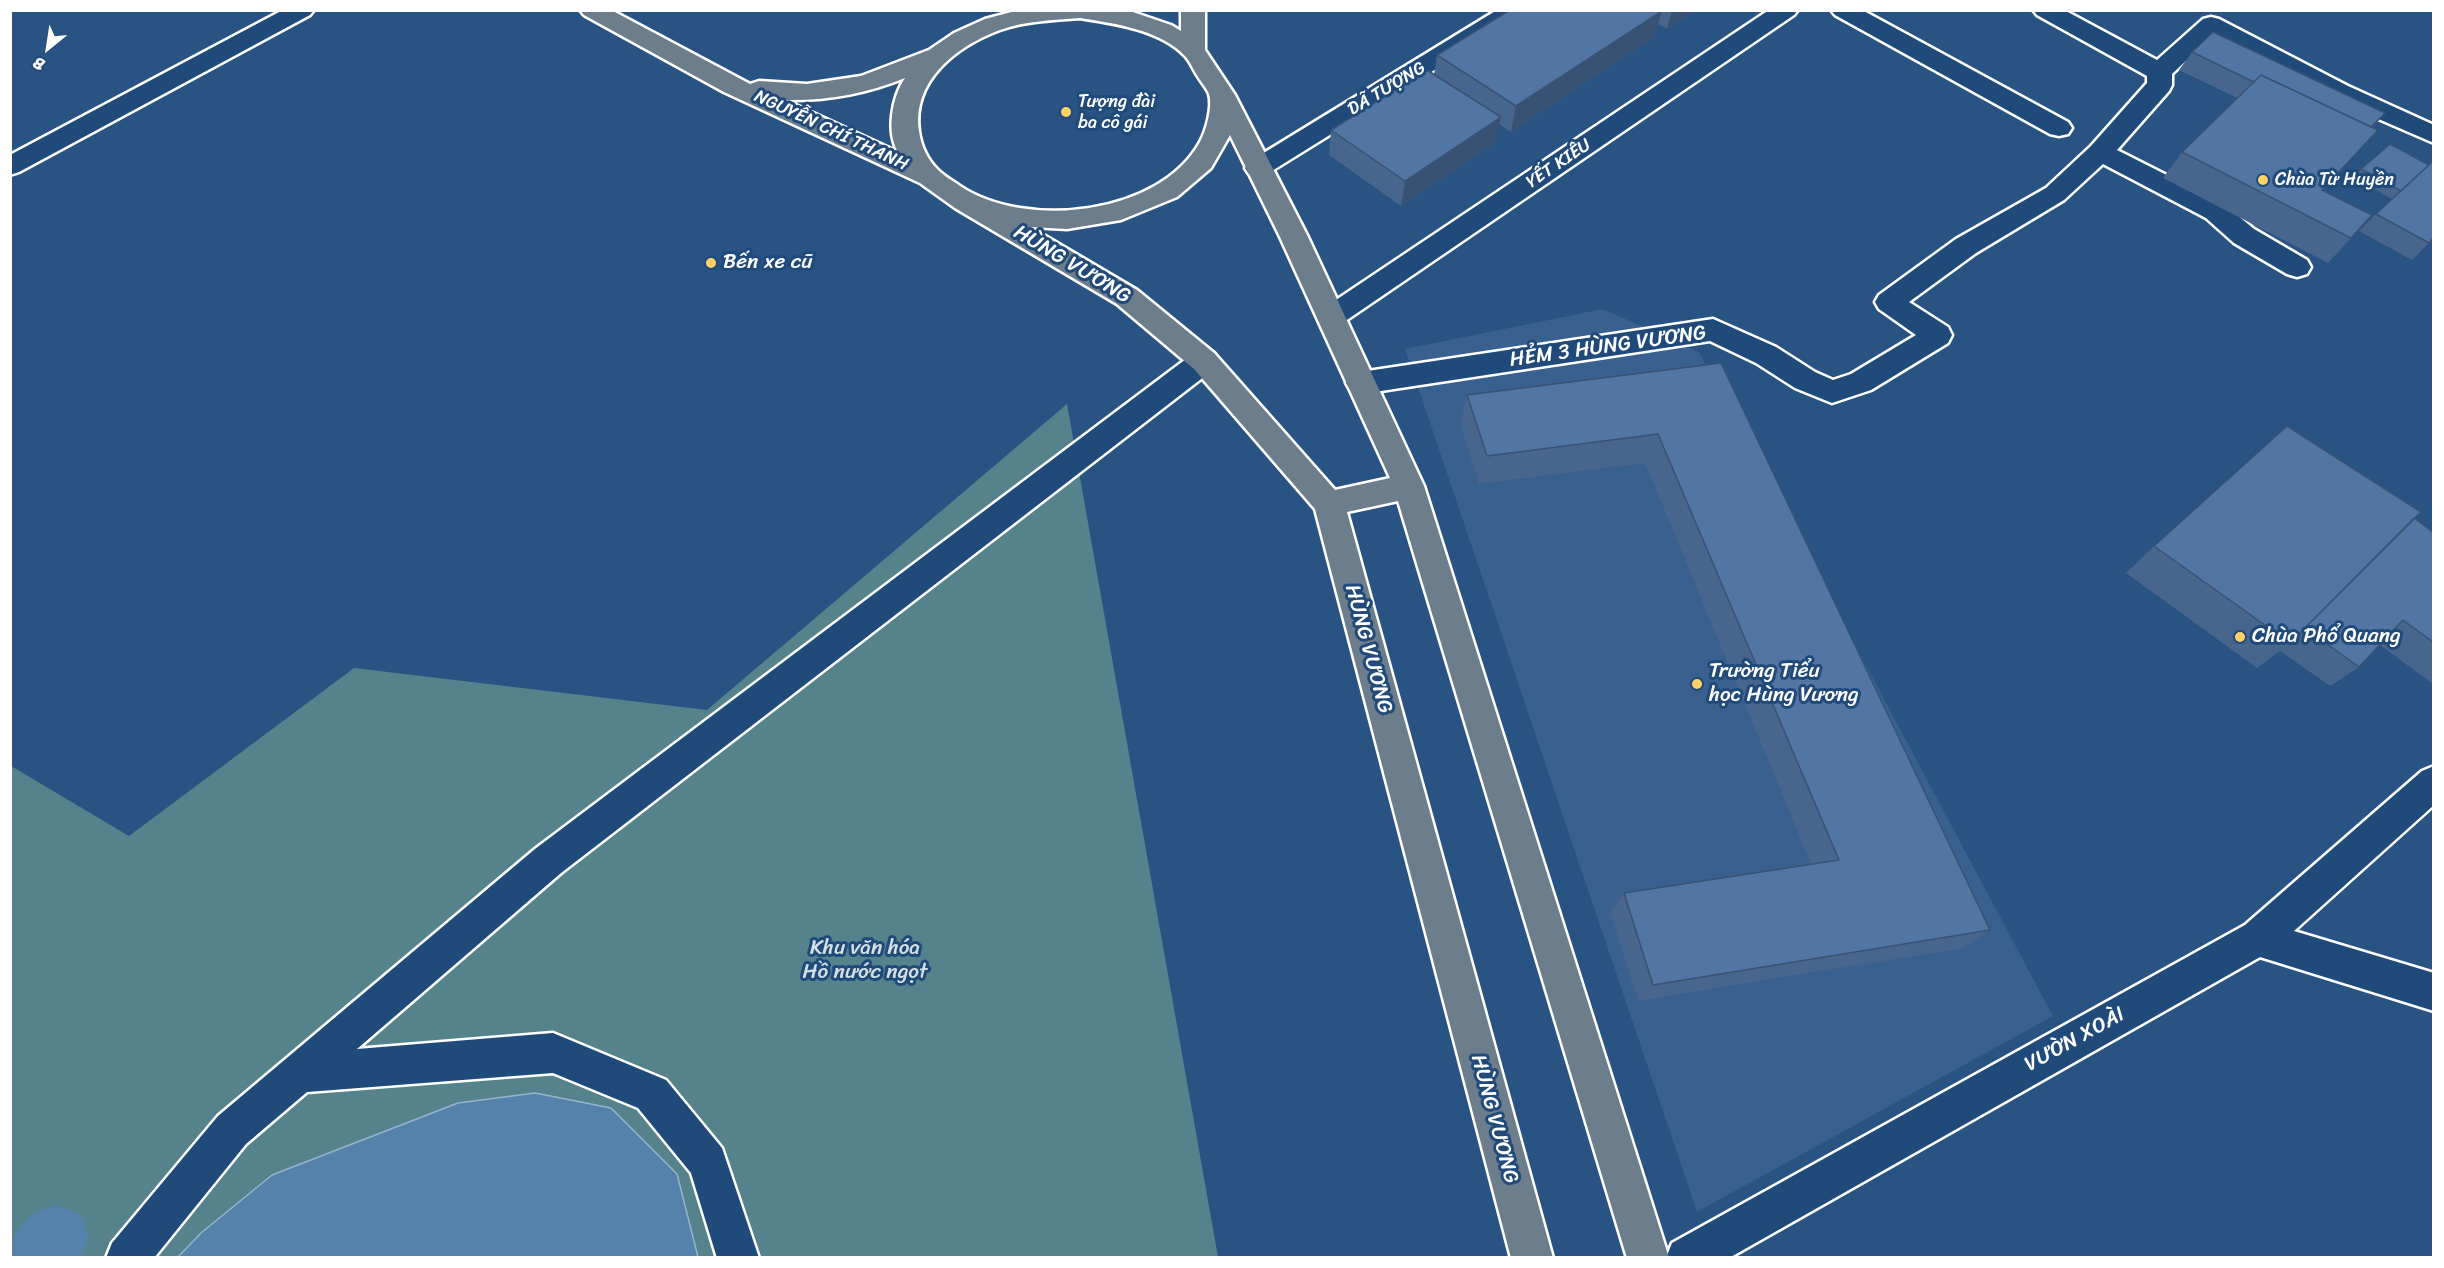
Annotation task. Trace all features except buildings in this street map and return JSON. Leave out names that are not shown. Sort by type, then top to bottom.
[{"type":"main road","name":"NGUYỄN CHÍ THANH","points":[[592,10],[733,86],[929,177]]},
{"type":"main road","points":[[1193,10],[1193,50]]},
{"type":"main road","points":[[1222,95],[1220,129],[1202,162],[1168,191],[1121,211],[1066,220],[1012,217],[964,201],[929,177],[908,147],[904,115],[914,83],[938,55],[988,17],[1080,11],[1123,16],[1162,30],[1193,50],[1222,95],[1294,237],[1409,486],[1648,1257]]},
{"type":"main road","name":"NGUYỄN CHÍ THANH","points":[[733,86],[786,94],[838,91],[892,75],[938,55]]},
{"type":"main road","name":"HÙNG VƯƠNG","points":[[964,201],[1127,297],[1204,362],[1329,504],[1532,1257]]},
{"type":"main road","points":[[1329,504],[1409,486]]},
{"type":"street","points":[[10,166],[302,10]]},
{"type":"street","name":"DÃ TƯỢNG","points":[[1258,168],[1515,10]]},
{"type":"street","name":"YẾT KIÊU","points":[[1331,317],[1786,10]]},
{"type":"street","points":[[1843,10],[2059,128]]},
{"type":"street","points":[[2045,10],[2159,72],[2211,24],[2339,92],[2433,135]]},
{"type":"street","name":"HẺM 3 HÙNG VƯƠNG","points":[[1361,384],[1713,330],[1766,355],[1805,380],[1832,392],[1861,382],[1938,335],[1889,302],[1966,246],[2055,194],[2100,153],[2160,85],[2159,72]]},
{"type":"street","points":[[2100,153],[2215,211],[2244,236],[2297,267]]},
{"type":"street","points":[[127,1257],[232,1130],[548,861],[1204,362]]},
{"type":"street","name":"VƯỜN XOÀI","points":[[1687,1257],[2258,938],[2433,782]]},
{"type":"street","points":[[2258,938],[2433,992]]},
{"type":"street","points":[[299,1073],[553,1053],[652,1094],[708,1162],[738,1257]]},
{"type":"shaded area","name":"Trường Tiểu học Hùng Vương","points":[[1603,309],[1699,352],[2053,1016],[1697,1212],[1405,349]]},
{"type":"shaded area","points":[[535,1093],[611,1108],[677,1174],[698,1257],[178,1257],[201,1233],[272,1175],[458,1103]]},
{"type":"green space","name":"Khu văn hóa Hồ nước ngọt","points":[[1067,404],[1218,1257],[11,1258],[11,766],[129,836],[354,668],[707,710]]},
{"type":"waterway","points":[[40,1258],[56,1238]]},
{"type":"place","name":"Tượng đài ba cô gái","points":[[1066,112]]},
{"type":"place","name":"Chùa Từ Huyền","points":[[2263,180]]},
{"type":"place","name":"Bến xe cũ","points":[[711,263]]},
{"type":"place","name":"Chùa Phổ Quang","points":[[2240,637]]},
{"type":"place","name":"Trường Tiểu học Hùng Vương","points":[[1697,684]]}]
